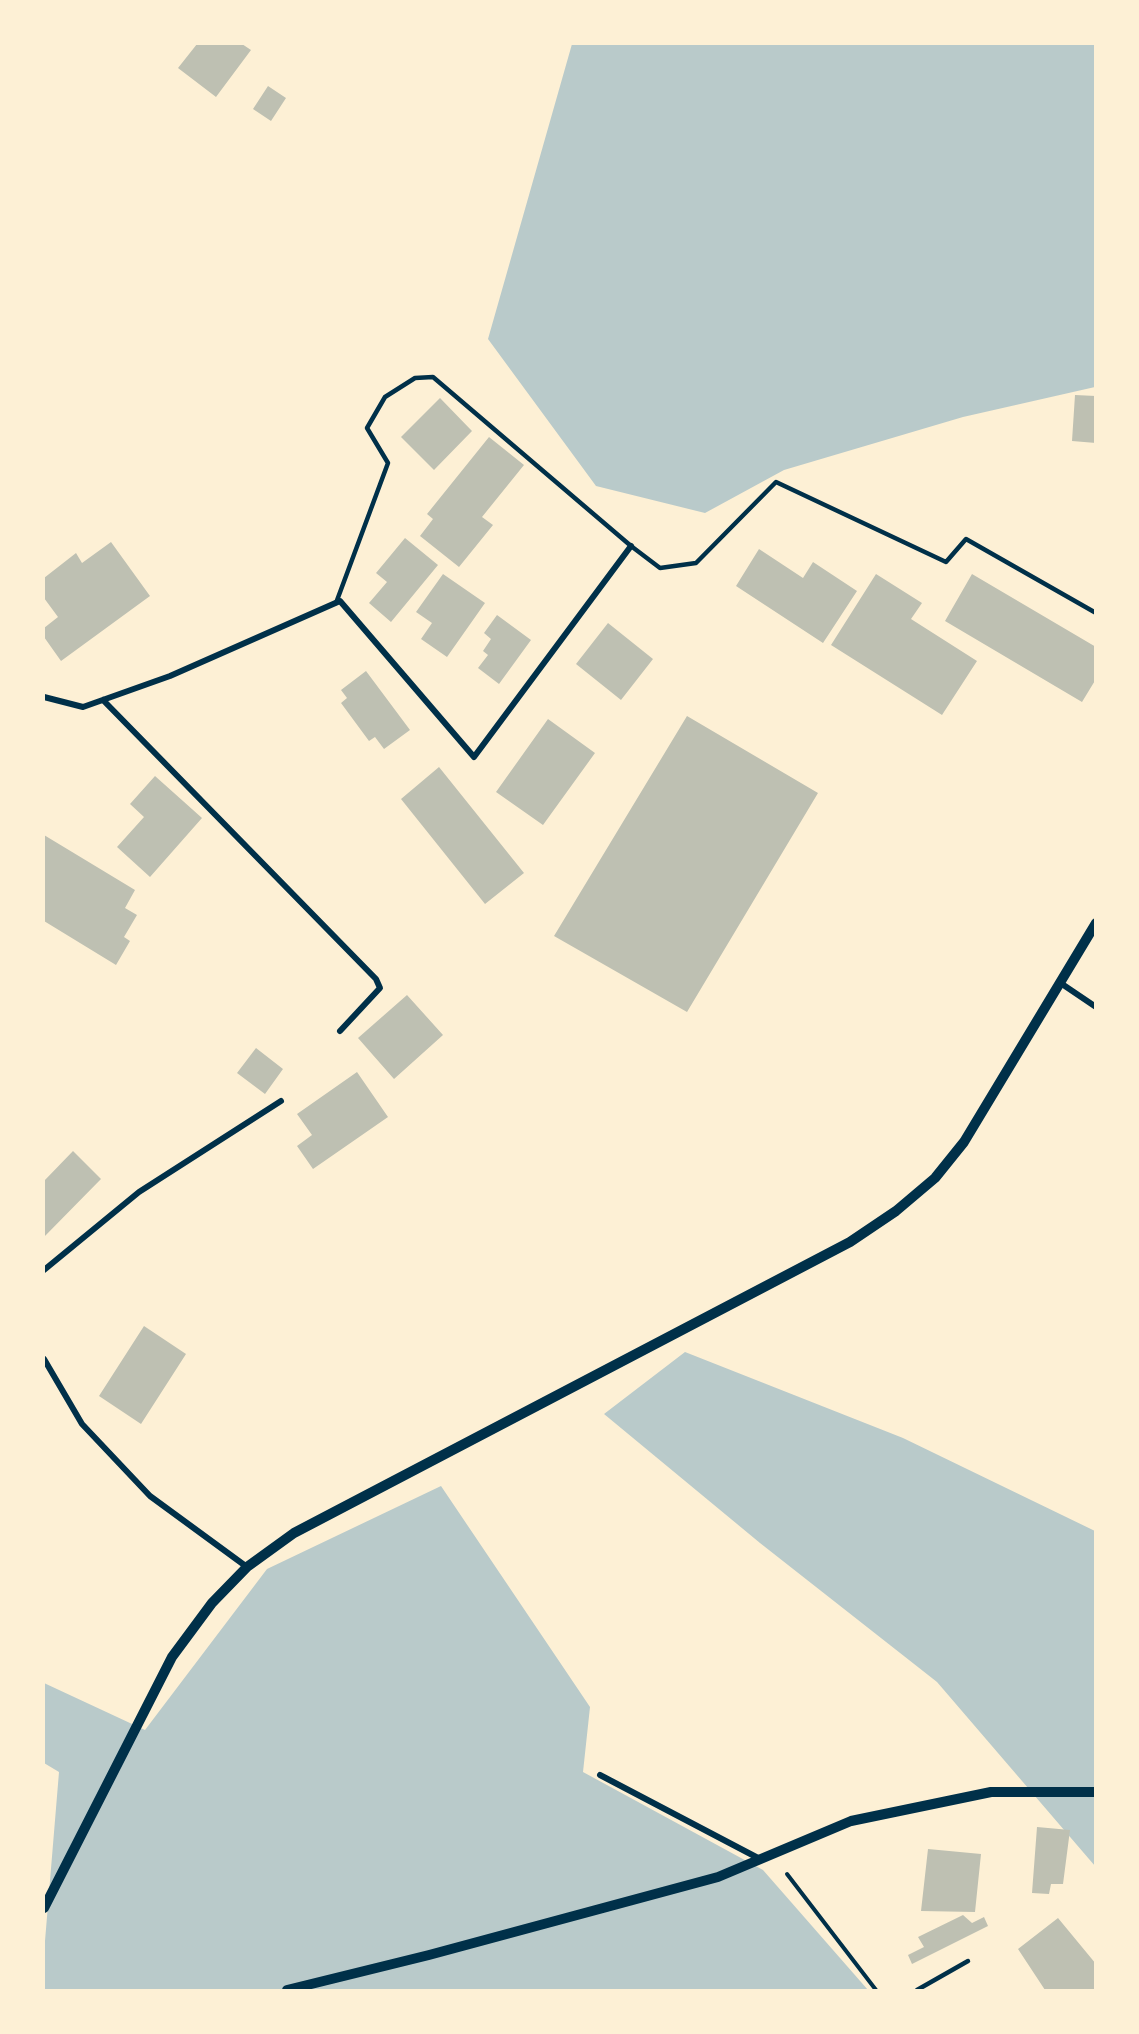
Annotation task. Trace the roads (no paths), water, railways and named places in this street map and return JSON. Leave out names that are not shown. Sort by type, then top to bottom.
[{"type":"street","points":[[44,697],[83,708],[170,676],[340,601],[474,757],[631,546]]},
{"type":"street","points":[[104,700],[376,979],[380,988],[340,1031]]},
{"type":"street","points":[[44,1908],[172,1657],[213,1604],[247,1567],[294,1533],[850,1242],[896,1211],[935,1178],[964,1142],[1095,923]]},
{"type":"street","points":[[1059,982],[1095,1007]]},
{"type":"street","points":[[44,1270],[139,1191],[281,1101]]},
{"type":"street","points":[[44,1359],[82,1424],[150,1496],[247,1567]]},
{"type":"street","points":[[600,1775],[761,1859]]},
{"type":"street","points":[[287,1990],[429,1955],[718,1877],[851,1821],[991,1792],[1095,1792]]},
{"type":"lane","points":[[336,603],[388,463],[367,428],[385,397],[415,378],[433,377],[631,546],[660,568],[696,563],[776,482],[946,562],[966,539],[1095,613]]},
{"type":"lane","points":[[917,1990],[968,1961]]}]
